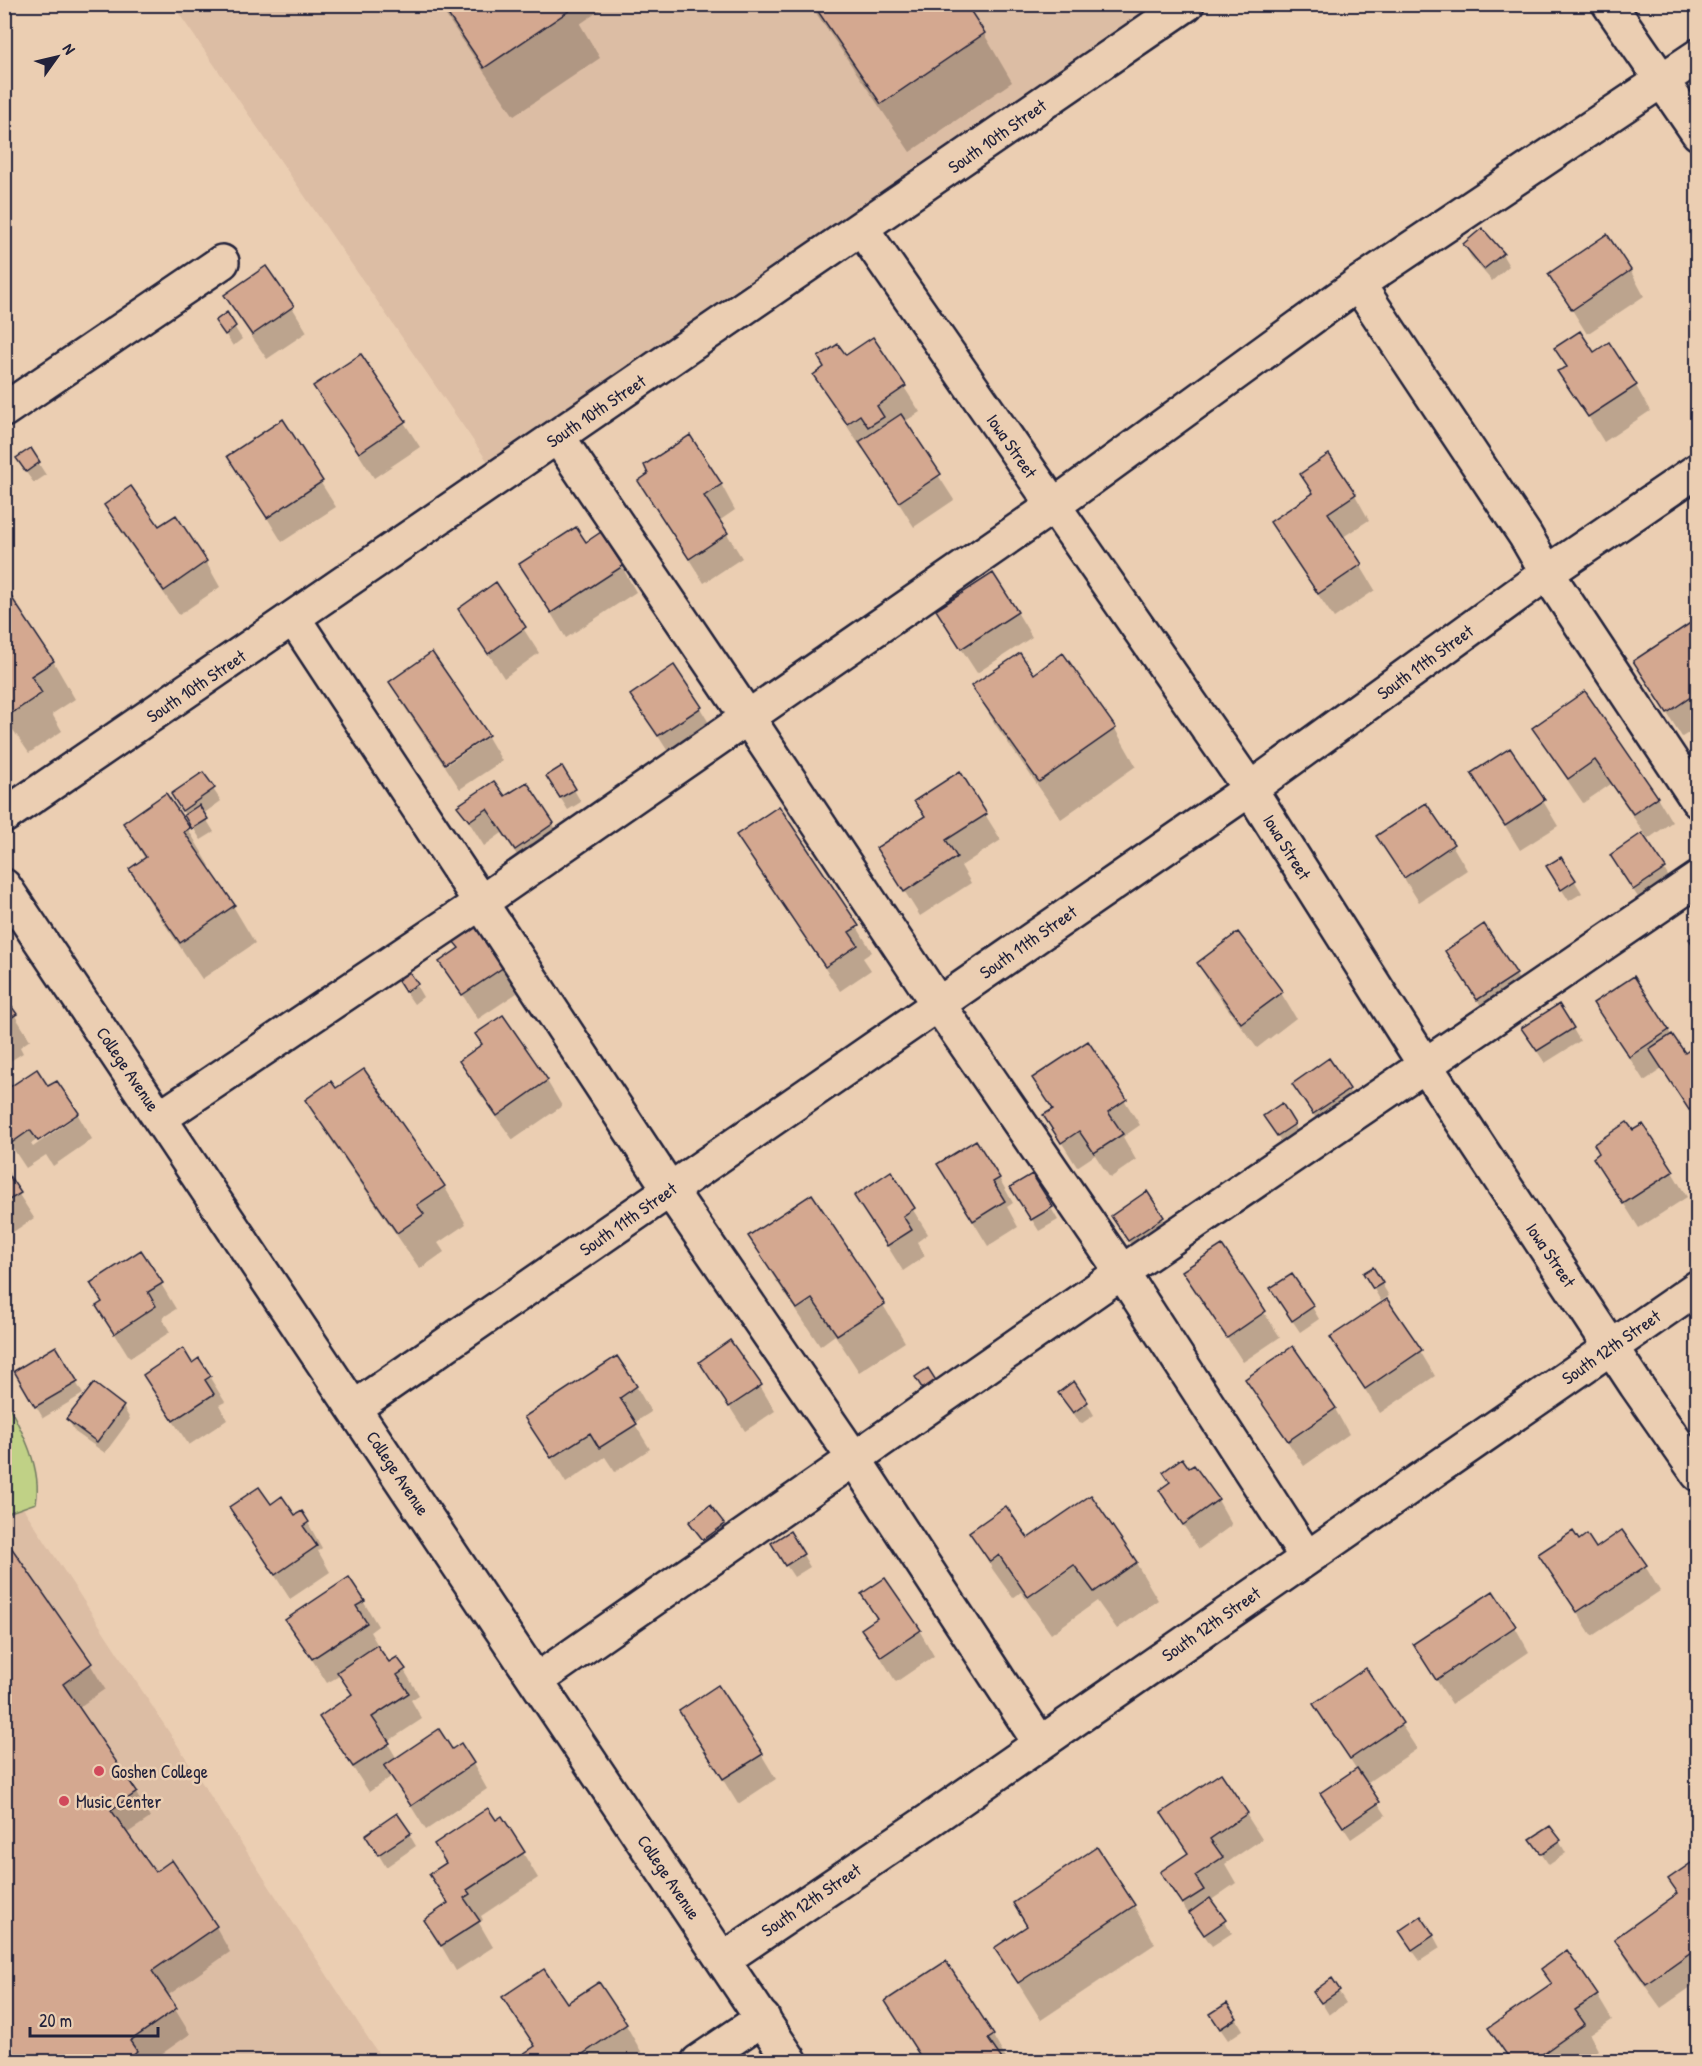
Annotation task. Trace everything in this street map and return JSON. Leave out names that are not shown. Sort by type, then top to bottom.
[{"type":"street","name":"South 10th Street","points":[[4,816],[1187,4]]},
{"type":"street","points":[[1609,4],[1698,133]]},
{"type":"street","points":[[160,1118],[480,903],[1053,506],[1358,284],[1698,56]]},
{"type":"street","name":"Iowa Street","points":[[862,229],[1250,789],[1425,1065],[1698,1474]]},
{"type":"street","points":[[4,410],[222,262]]},
{"type":"street","points":[[1358,284],[1698,801]]},
{"type":"street","points":[[558,437],[938,1004],[1122,1272],[1307,1558]]},
{"type":"street","name":"South 11th Street","points":[[354,1408],[1250,789],[1547,573],[1698,470]]},
{"type":"street","points":[[294,619],[670,1190],[855,1460],[1040,1743]]},
{"type":"street","points":[[537,1680],[1122,1272],[1698,879]]},
{"type":"street","name":"College Avenue","points":[[4,886],[791,2061]]},
{"type":"street","name":"South 12th Street","points":[[724,1959],[1698,1287]]},
{"type":"street","points":[[698,2061],[763,2018]]},
{"type":"shaded area","points":[[173,5],[1187,5],[499,478]]},
{"type":"shaded area","name":"Goshen College","points":[[5,1480],[383,2061],[5,2061]]},
{"type":"green space","points":[[4,1397],[29,1448],[37,1489],[36,1503],[5,1514]]},
{"type":"building","points":[[441,4],[570,4],[573,8],[484,68]]},
{"type":"building","points":[[813,4],[966,4],[985,33],[881,104]]},
{"type":"building","points":[[1482,228],[1504,253],[1484,269],[1463,244]]},
{"type":"building","points":[[1607,234],[1631,270],[1572,310],[1548,274]]},
{"type":"building","points":[[266,266],[294,306],[252,335],[224,295]]},
{"type":"building","points":[[227,312],[236,326],[225,335],[215,321]]},
{"type":"building","points":[[1580,331],[1594,352],[1609,342],[1637,385],[1588,417],[1557,371],[1567,367],[1554,348]]},
{"type":"building","points":[[873,337],[906,386],[877,406],[884,417],[868,427],[860,415],[847,424],[813,375],[824,367],[818,357],[838,344],[846,355]]},
{"type":"building","points":[[361,354],[406,421],[359,453],[313,386]]},
{"type":"building","points":[[901,414],[941,474],[899,502],[859,442]]},
{"type":"building","points":[[283,419],[323,481],[267,518],[227,456]]},
{"type":"building","points":[[690,435],[722,484],[704,496],[728,533],[689,559],[638,481],[648,474],[644,465]]},
{"type":"building","points":[[31,448],[40,462],[26,472],[16,458]]},
{"type":"building","points":[[1329,454],[1356,494],[1328,513],[1362,564],[1318,594],[1270,522],[1313,493],[1300,474]]},
{"type":"building","points":[[131,486],[159,526],[176,515],[207,561],[164,591],[104,505]]},
{"type":"building","points":[[576,527],[586,542],[601,532],[623,566],[551,613],[519,564]]},
{"type":"building","points":[[993,573],[1018,612],[961,649],[936,610]]},
{"type":"building","points":[[496,582],[526,627],[488,654],[458,609]]},
{"type":"building","points":[[4,586],[54,661],[31,676],[42,693],[6,717],[4,715]]},
{"type":"building","points":[[1698,618],[1698,692],[1667,713],[1633,661]]},
{"type":"building","points":[[432,652],[489,735],[445,764],[389,682]]},
{"type":"building","points":[[1020,653],[1034,674],[1063,653],[1116,728],[1039,782],[971,686]]},
{"type":"building","points":[[674,665],[702,707],[658,736],[630,695]]},
{"type":"building","points":[[1585,691],[1658,797],[1633,814],[1595,760],[1568,779],[1532,728]]},
{"type":"building","points":[[1510,748],[1545,800],[1505,826],[1471,773]]},
{"type":"building","points":[[562,766],[576,789],[560,798],[546,776]]},
{"type":"building","points":[[960,771],[987,814],[946,840],[957,857],[904,892],[876,848],[925,816],[914,801]]},
{"type":"building","points":[[203,772],[215,788],[182,811],[171,794]]},
{"type":"building","points":[[494,781],[505,796],[527,782],[554,823],[515,850],[487,809],[469,821],[457,806]]},
{"type":"building","points":[[166,793],[190,828],[184,832],[235,905],[180,943],[129,869],[146,857],[123,823]]},
{"type":"building","points":[[1426,803],[1454,844],[1404,878],[1376,836]]},
{"type":"building","points":[[199,805],[208,819],[192,829],[184,815]]},
{"type":"building","points":[[779,806],[859,926],[849,932],[858,945],[825,967],[736,835]]},
{"type":"building","points":[[1642,833],[1666,868],[1633,890],[1610,855]]},
{"type":"building","points":[[1561,857],[1576,880],[1561,890],[1546,866]]},
{"type":"building","points":[[1484,924],[1517,974],[1477,1000],[1445,951]]},
{"type":"building","points":[[475,925],[504,967],[462,995],[439,962],[459,948],[453,941]]},
{"type":"building","points":[[1238,932],[1283,992],[1241,1023],[1197,963]]},
{"type":"building","points":[[1698,933],[1698,952],[1689,939]]},
{"type":"building","points":[[408,970],[418,984],[405,992],[396,978]]},
{"type":"building","points":[[1634,976],[1669,1030],[1629,1057],[1593,1003]]},
{"type":"building","points":[[4,996],[17,1014],[6,1021],[10,1027],[4,1030]]},
{"type":"building","points":[[1559,1004],[1574,1028],[1537,1051],[1521,1028]]},
{"type":"building","points":[[503,1015],[548,1080],[497,1116],[459,1061],[482,1044],[475,1034]]},
{"type":"building","points":[[1672,1034],[1685,1053],[1698,1044],[1698,1111],[1695,1106],[1689,1110],[1649,1049]]},
{"type":"building","points":[[1088,1041],[1127,1099],[1108,1112],[1123,1134],[1094,1153],[1079,1131],[1061,1143],[1043,1115],[1053,1109],[1032,1078]]},
{"type":"building","points":[[1329,1058],[1350,1089],[1313,1114],[1292,1084]]},
{"type":"building","points":[[37,1069],[48,1086],[57,1081],[79,1113],[38,1141],[30,1130],[10,1144],[4,1136],[4,1091]]},
{"type":"building","points":[[364,1069],[445,1186],[417,1205],[424,1214],[397,1233],[305,1100],[331,1081],[336,1088]]},
{"type":"building","points":[[1282,1103],[1295,1124],[1277,1136],[1263,1116]]},
{"type":"building","points":[[1627,1122],[1633,1130],[1643,1124],[1674,1171],[1623,1204],[1593,1158],[1599,1153],[1594,1144]]},
{"type":"building","points":[[976,1140],[1000,1178],[993,1182],[1005,1201],[973,1221],[937,1164]]},
{"type":"building","points":[[4,1168],[21,1193],[4,1203]]},
{"type":"building","points":[[891,1171],[915,1208],[903,1216],[912,1230],[887,1246],[854,1196]]},
{"type":"building","points":[[1032,1174],[1053,1207],[1031,1220],[1010,1187]]},
{"type":"building","points":[[1147,1191],[1164,1217],[1128,1241],[1111,1216]]},
{"type":"building","points":[[812,1194],[885,1304],[837,1335],[812,1299],[797,1309],[748,1236]]},
{"type":"building","points":[[1222,1245],[1266,1311],[1227,1338],[1182,1271]]},
{"type":"building","points":[[141,1250],[163,1283],[148,1292],[156,1306],[114,1334],[96,1306],[102,1302],[90,1283]]},
{"type":"building","points":[[1373,1267],[1383,1283],[1373,1289],[1363,1273]]},
{"type":"building","points":[[1292,1274],[1314,1306],[1292,1321],[1270,1288]]},
{"type":"building","points":[[1387,1299],[1422,1350],[1365,1389],[1330,1337]]},
{"type":"building","points":[[730,1340],[762,1385],[729,1407],[699,1362]]},
{"type":"building","points":[[56,1346],[78,1382],[35,1407],[14,1371]]},
{"type":"building","points":[[1293,1346],[1336,1408],[1288,1441],[1245,1379]]},
{"type":"building","points":[[183,1348],[192,1363],[199,1358],[211,1376],[205,1380],[214,1394],[173,1421],[143,1375]]},
{"type":"building","points":[[617,1356],[637,1386],[620,1398],[637,1424],[599,1448],[590,1433],[551,1458],[524,1417]]},
{"type":"building","points":[[928,1368],[937,1382],[924,1391],[915,1377]]},
{"type":"building","points":[[1074,1381],[1088,1402],[1073,1413],[1058,1393]]},
{"type":"building","points":[[94,1383],[124,1406],[97,1442],[66,1419]]},
{"type":"building","points":[[1182,1458],[1189,1468],[1194,1465],[1219,1499],[1183,1525],[1159,1490],[1170,1482],[1163,1472]]},
{"type":"building","points":[[259,1487],[271,1504],[282,1496],[295,1515],[302,1511],[309,1522],[303,1526],[317,1546],[275,1575],[229,1507]]},
{"type":"building","points":[[1091,1495],[1137,1562],[1094,1592],[1074,1565],[1028,1597],[999,1555],[990,1562],[969,1532],[1006,1506],[1028,1538]]},
{"type":"building","points":[[710,1505],[725,1524],[703,1540],[689,1522]]},
{"type":"building","points":[[1622,1530],[1647,1565],[1577,1612],[1538,1554],[1573,1531],[1579,1540],[1587,1534],[1596,1548]]},
{"type":"building","points":[[790,1531],[804,1554],[785,1566],[771,1543]]},
{"type":"building","name":"Music Center","points":[[4,1537],[92,1663],[63,1684],[137,1792],[111,1810],[155,1872],[172,1860],[217,1926],[152,1971],[177,2008],[130,2041],[137,2051],[125,2062],[4,2062]]},
{"type":"building","points":[[349,1577],[365,1601],[356,1606],[367,1623],[312,1659],[285,1620]]},
{"type":"building","points":[[885,1578],[921,1630],[881,1657],[861,1629],[877,1618],[861,1594]]},
{"type":"building","points":[[1493,1591],[1516,1626],[1436,1680],[1413,1644]]},
{"type":"building","points":[[377,1645],[389,1662],[397,1657],[406,1669],[397,1675],[409,1693],[372,1717],[390,1743],[353,1767],[319,1717],[352,1694],[337,1672]]},
{"type":"building","points":[[1366,1668],[1403,1723],[1350,1759],[1313,1704]]},
{"type":"building","points":[[718,1685],[763,1754],[723,1779],[679,1711]]},
{"type":"building","points":[[439,1729],[452,1749],[461,1743],[474,1763],[411,1806],[384,1766]]},
{"type":"building","points":[[1357,1768],[1380,1802],[1343,1827],[1320,1793]]},
{"type":"building","points":[[1221,1773],[1248,1813],[1210,1839],[1223,1857],[1195,1876],[1204,1890],[1182,1904],[1160,1872],[1188,1853],[1161,1813]]},
{"type":"building","points":[[488,1808],[496,1820],[502,1816],[525,1852],[467,1890],[470,1894],[464,1898],[480,1921],[441,1946],[424,1920],[448,1903],[429,1874],[446,1863],[434,1844]]},
{"type":"building","points":[[397,1813],[411,1833],[378,1855],[365,1835]]},
{"type":"building","points":[[1550,1826],[1561,1840],[1541,1854],[1530,1839]]},
{"type":"building","points":[[1097,1847],[1135,1905],[1018,1983],[994,1948],[1027,1926],[1013,1903]]},
{"type":"building","points":[[1694,1861],[1698,1865],[1698,1947],[1646,1984],[1614,1939],[1678,1893],[1668,1879]]},
{"type":"building","points":[[1210,1898],[1226,1920],[1204,1935],[1189,1913]]},
{"type":"building","points":[[1421,1916],[1434,1935],[1412,1950],[1399,1931]]},
{"type":"building","points":[[1567,1950],[1598,1995],[1575,2010],[1585,2024],[1531,2062],[1512,2062],[1488,2028],[1552,1984],[1541,1969]]},
{"type":"building","points":[[946,1961],[994,2035],[988,2039],[1004,2062],[924,2062],[885,2001]]},
{"type":"building","points":[[544,1969],[567,2003],[599,1982],[627,2024],[571,2062],[524,2062],[520,2056],[535,2046],[502,1997]]},
{"type":"building","points":[[1332,1978],[1340,1990],[1321,2003],[1313,1992]]},
{"type":"building","points":[[1227,2003],[1237,2018],[1220,2029],[1210,2014]]},
{"type":"building","points":[[1433,2053],[1439,2062],[1421,2062]]},
{"type":"place","name":"Goshen College","points":[[99,1771]]},
{"type":"place","name":"Music Center","points":[[64,1801]]}]
